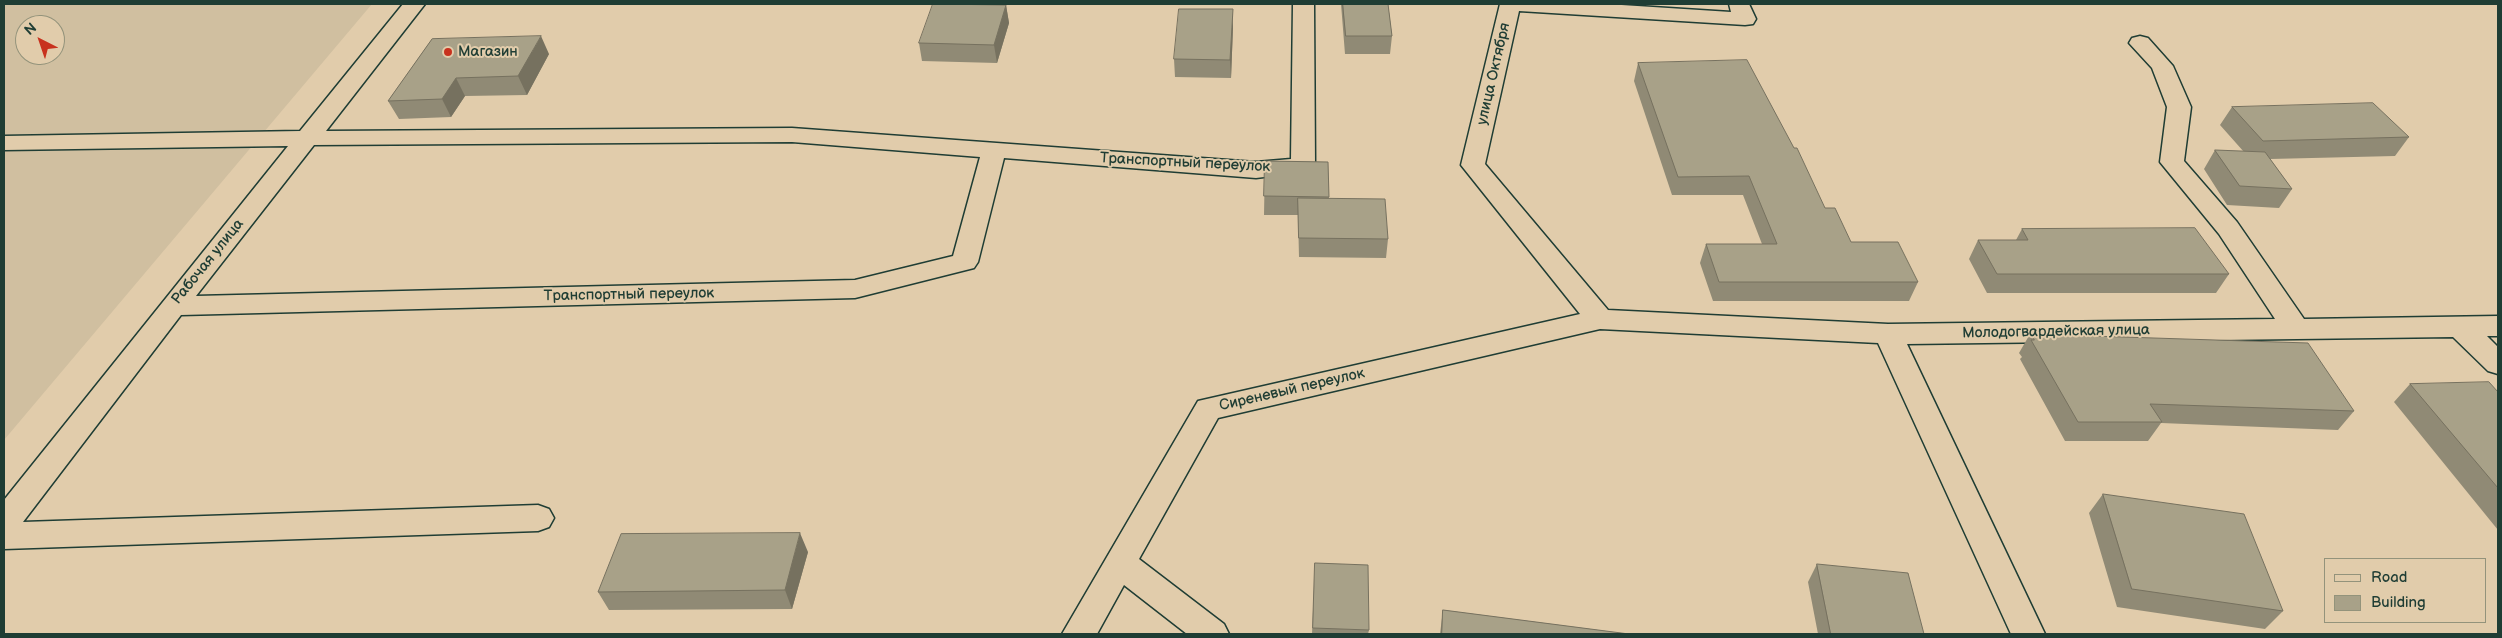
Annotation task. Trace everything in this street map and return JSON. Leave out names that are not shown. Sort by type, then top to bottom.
[{"type":"street","name":"Рабочая улица","points":[[4,523],[173,306],[414,4]]},
{"type":"street","name":"Транспортный переулок","points":[[4,143],[308,138],[792,135],[1256,170],[1303,166],[1304,4]]},
{"type":"street","name":"улица Октября","points":[[1600,319],[1473,165],[1510,4],[1745,19],[1739,4]]},
{"type":"street","points":[[2140,43],[2162,66],[2179,107],[2172,162],[2228,228],[2296,329]]},
{"type":"street","name":"Транспортный переулок","points":[[173,306],[855,289],[966,262],[994,150]]},
{"type":"street","name":"Молодогвардейская улица","points":[[1600,319],[1888,334],[2498,326]]},
{"type":"street","name":"Сиреневый переулок","points":[[1079,634],[1208,409],[1600,319]]},
{"type":"street","points":[[2460,327],[2498,364]]},
{"type":"street","points":[[1888,334],[2028,634]]},
{"type":"street","points":[[4,536],[538,518]]},
{"type":"street","points":[[1120,563],[1212,634]]},
{"type":"shaded area","points":[[4,4],[372,4],[4,440]]},
{"type":"building","points":[[933,4],[1006,5],[994,45],[919,43]]},
{"type":"building","points":[[1343,4],[1388,4],[1392,36],[1346,36]]},
{"type":"building","points":[[1179,9],[1233,9],[1230,60],[1174,59]]},
{"type":"building","points":[[541,36],[518,76],[456,78],[442,99],[388,101],[432,39]]},
{"type":"building","points":[[1747,60],[1794,148],[1797,148],[1825,208],[1835,208],[1851,242],[1898,242],[1918,282],[1719,282],[1706,244],[1777,244],[1749,176],[1678,177],[1638,63]]},
{"type":"building","points":[[2373,103],[2409,137],[2263,141],[2232,107]]},
{"type":"building","points":[[2215,150],[2265,152],[2292,189],[2240,186]]},
{"type":"building","points":[[1265,161],[1328,162],[1329,197],[1264,196]]},
{"type":"building","points":[[1298,198],[1385,199],[1388,239],[1299,238]]},
{"type":"building","points":[[2195,228],[2229,274],[1997,274],[1978,240],[2028,240],[2022,229]]},
{"type":"building","points":[[2030,334],[2308,343],[2354,411],[2150,404],[2162,422],[2078,422],[2031,340],[2034,340]]},
{"type":"building","points":[[2489,382],[2498,392],[2498,488],[2410,384]]},
{"type":"building","points":[[2103,494],[2244,514],[2283,611],[2132,589]]},
{"type":"building","points":[[800,533],[785,590],[598,592],[621,534]]},
{"type":"building","points":[[1315,563],[1368,565],[1369,630],[1313,628]]},
{"type":"building","points":[[1817,564],[1908,573],[1924,634],[1831,634]]},
{"type":"building","points":[[1443,610],[1629,634],[1442,634]]},
{"type":"place","name":"Магазин","points":[[448,52]]}]
